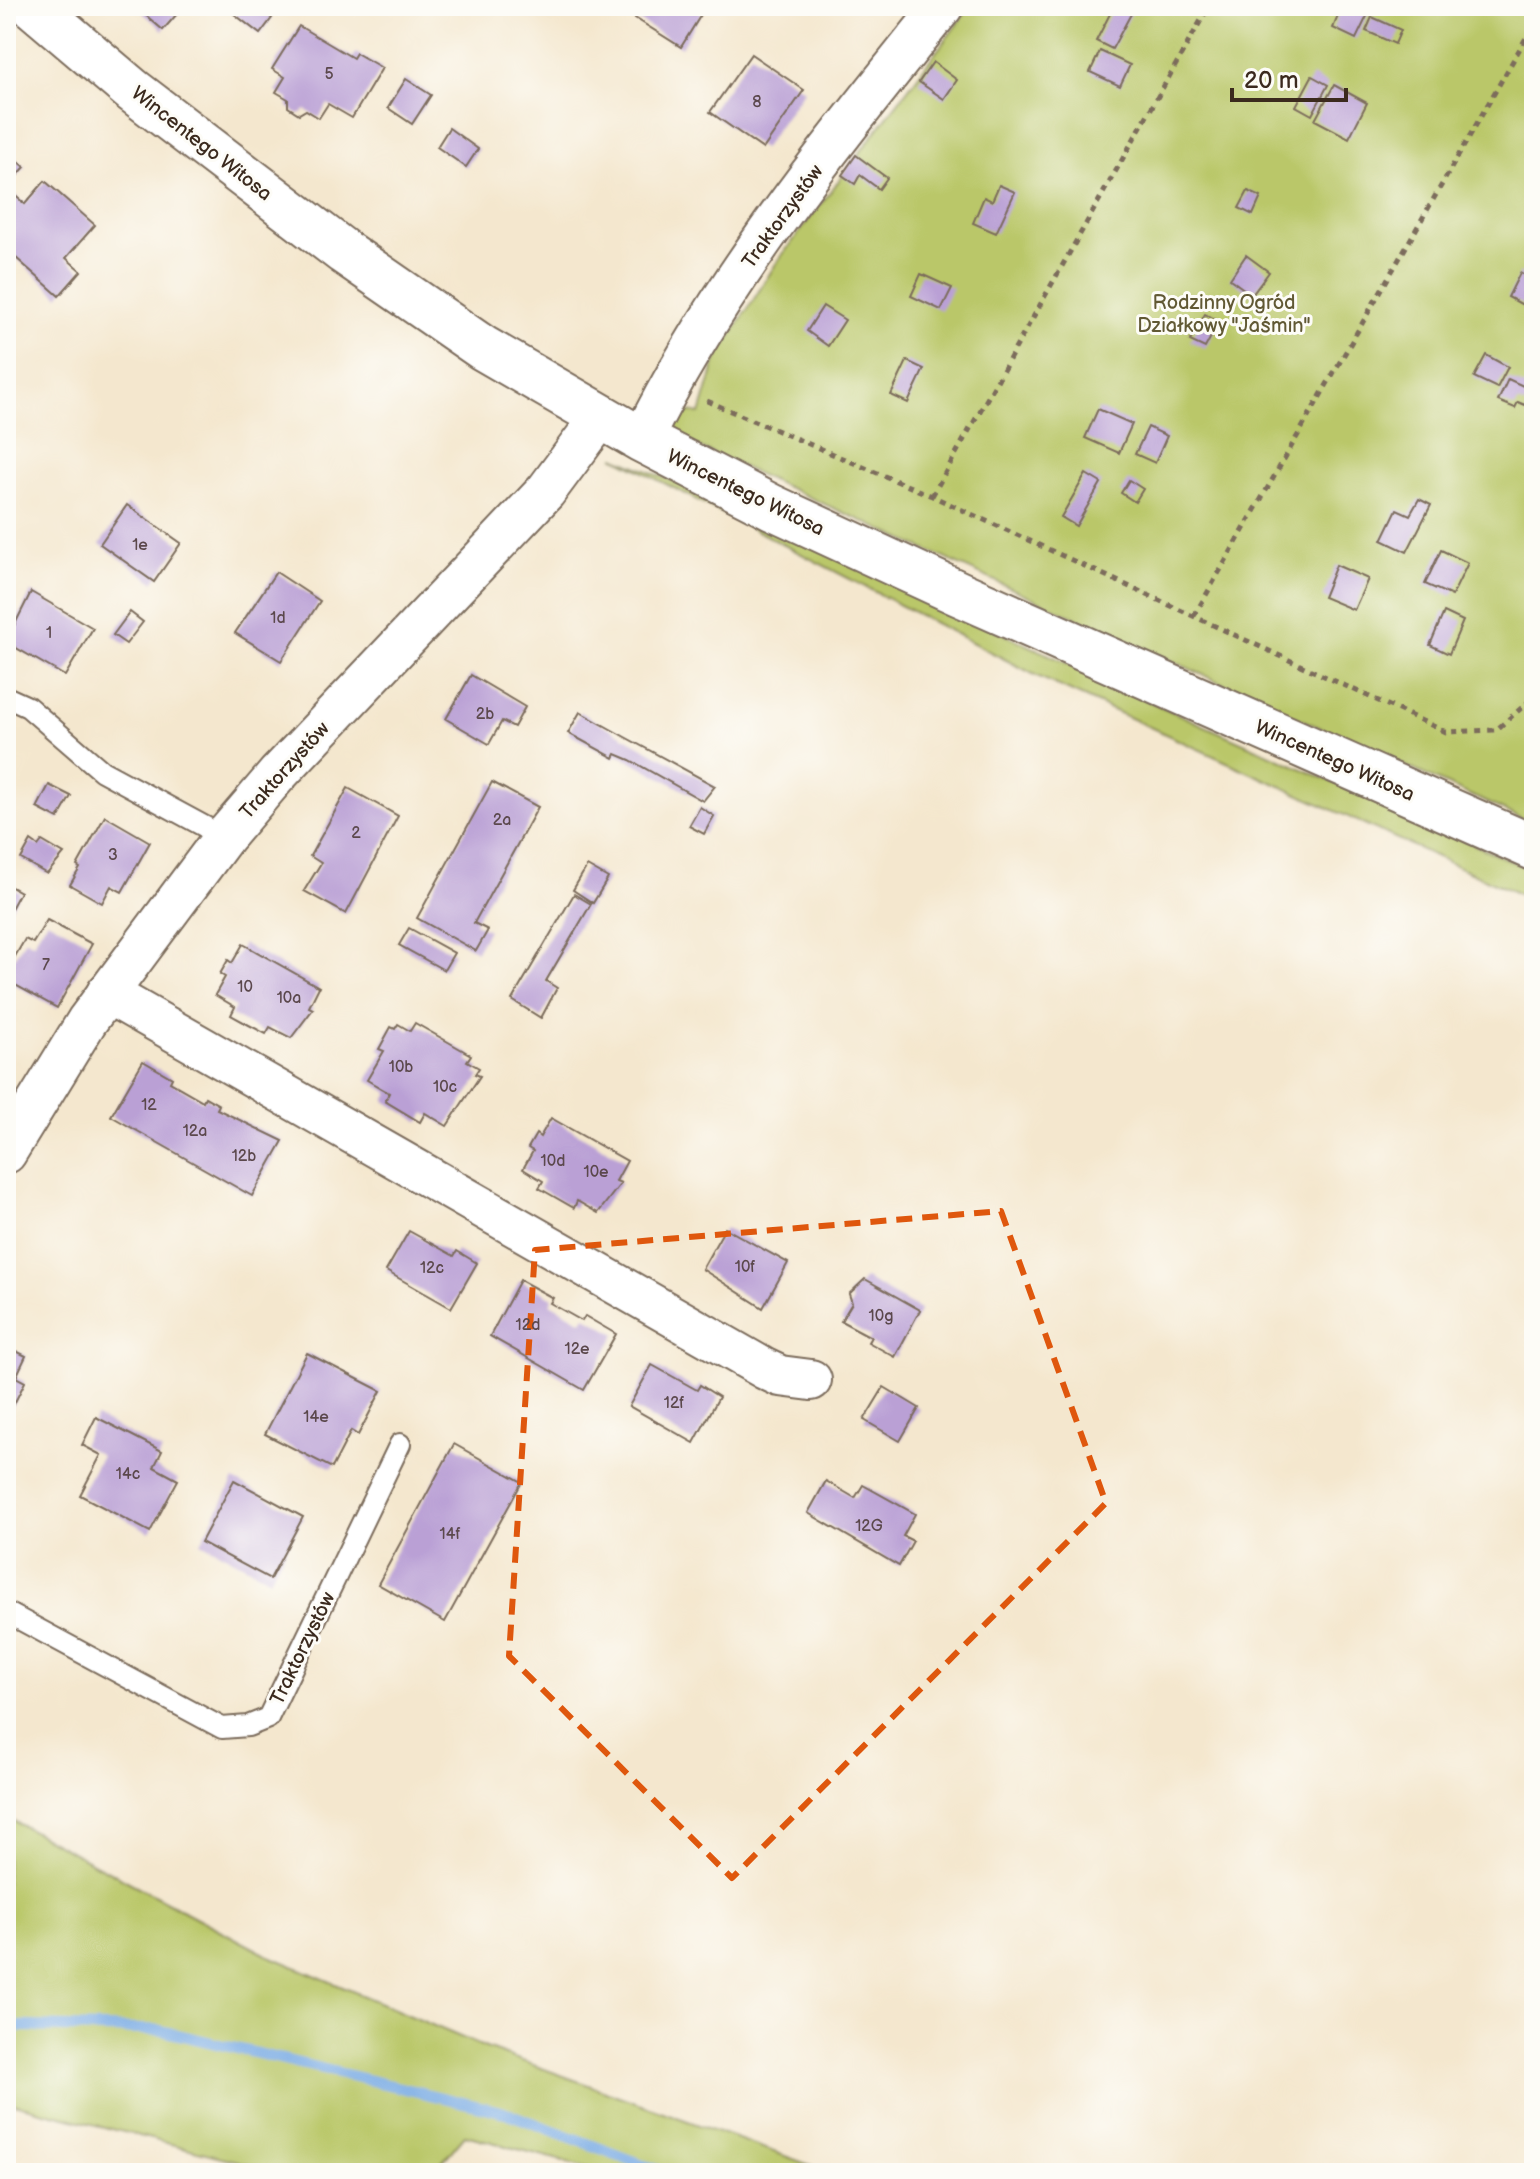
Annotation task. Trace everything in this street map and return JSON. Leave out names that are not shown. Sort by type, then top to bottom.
[{"type":"main road","name":"Wincentego Witosa","points":[[33,6],[132,90],[344,252],[483,348],[642,440],[772,507],[958,593],[1534,848]]},
{"type":"street","name":"Traktorzystów","points":[[642,440],[670,383],[714,313],[794,198],[943,6]]},
{"type":"street","name":"Traktorzystów","points":[[6,1153],[107,993],[224,837],[297,753],[546,491],[601,417]]},
{"type":"street","points":[[107,993],[765,1369],[780,1376],[811,1380]]},
{"type":"lane","points":[[6,697],[28,707],[102,771],[224,837]]},
{"type":"lane","name":"Traktorzystów","points":[[6,1612],[222,1728],[248,1726],[268,1718],[400,1444]]},
{"type":"path","points":[[932,496],[1209,6]]},
{"type":"path","points":[[1194,616],[1534,24]]},
{"type":"path","points":[[670,383],[932,496],[1446,732],[1496,730],[1534,697]]},
{"type":"highlighted area","points":[[1001,1211],[1106,1503],[732,1878],[509,1656],[535,1250]]},
{"type":"green space","name":"Rodzinny Ogród Działkowy \"Jaśmin\"","points":[[971,6],[1534,6],[1534,824],[689,443],[675,428],[670,414],[675,409],[700,414],[716,360],[777,262]]},
{"type":"green space","points":[[614,457],[680,484],[1153,703],[1534,871],[1534,901],[1037,676]]},
{"type":"green space","points":[[6,1817],[265,1954],[486,2048],[832,2173],[608,2173],[465,2135],[433,2173],[284,2173],[6,2102]]},
{"type":"building","points":[[135,6],[184,6],[163,30]]},
{"type":"building","points":[[239,6],[261,6],[259,10],[272,18],[260,34],[233,13]]},
{"type":"building","points":[[632,6],[692,6],[702,13],[681,47],[627,13]]},
{"type":"building","points":[[1114,6],[1132,12],[1112,49],[1096,41]]},
{"type":"building","points":[[1329,6],[1372,6],[1356,39],[1333,28],[1338,16],[1327,10]]},
{"type":"building","points":[[1372,17],[1401,30],[1395,44],[1366,31]]},
{"type":"building","points":[[299,26],[353,58],[356,53],[382,68],[352,118],[328,104],[319,118],[306,110],[299,114],[288,107],[288,99],[276,92],[285,77],[272,69]]},
{"type":"building","points":[[1100,51],[1130,65],[1120,86],[1090,72]]},
{"type":"building","points":[[751,54],[804,90],[763,149],[710,112]]},
{"type":"building","points":[[933,62],[957,80],[944,99],[919,82]]},
{"type":"building","points":[[1312,76],[1328,85],[1312,115],[1296,106]]},
{"type":"building","points":[[406,79],[431,95],[412,124],[388,108]]},
{"type":"building","points":[[1334,85],[1367,103],[1349,138],[1315,120]]},
{"type":"building","points":[[449,128],[478,149],[466,167],[437,147]]},
{"type":"building","points":[[6,151],[25,167],[6,188]]},
{"type":"building","points":[[856,155],[887,178],[879,189],[860,175],[855,184],[842,175]]},
{"type":"building","points":[[45,181],[95,225],[66,258],[81,271],[59,296],[6,249],[6,188],[25,204]]},
{"type":"building","points":[[999,185],[1015,192],[996,233],[973,223],[984,197],[992,201]]},
{"type":"building","points":[[1248,191],[1261,197],[1253,215],[1239,208]]},
{"type":"building","points":[[1246,255],[1269,272],[1252,295],[1230,279]]},
{"type":"building","points":[[1520,273],[1534,281],[1534,311],[1508,297]]},
{"type":"building","points":[[921,274],[952,288],[941,310],[911,296]]},
{"type":"building","points":[[823,306],[845,320],[828,346],[807,331]]},
{"type":"building","points":[[1205,314],[1219,322],[1205,348],[1190,341]]},
{"type":"building","points":[[1486,355],[1508,367],[1497,388],[1474,377]]},
{"type":"building","points":[[907,361],[924,369],[908,403],[891,395]]},
{"type":"building","points":[[1508,379],[1532,390],[1525,405],[1518,402],[1515,408],[1498,401]]},
{"type":"building","points":[[1098,409],[1132,424],[1119,453],[1085,438]]},
{"type":"building","points":[[1148,427],[1167,436],[1155,463],[1135,454]]},
{"type":"building","points":[[1086,474],[1101,483],[1076,526],[1061,517]]},
{"type":"building","points":[[1129,480],[1143,489],[1135,502],[1121,493]]},
{"type":"building","points":[[1419,499],[1431,505],[1407,552],[1382,540],[1397,509],[1410,515]]},
{"type":"building","points":[[127,505],[181,543],[154,582],[100,544]]},
{"type":"building","points":[[1441,550],[1468,563],[1452,596],[1425,584]]},
{"type":"building","points":[[1336,565],[1368,579],[1354,610],[1323,597]]},
{"type":"building","points":[[276,572],[320,601],[281,661],[235,633]]},
{"type":"building","points":[[31,592],[93,628],[65,676],[6,642]]},
{"type":"building","points":[[130,612],[143,622],[126,644],[113,635]]},
{"type":"building","points":[[1444,612],[1463,621],[1449,654],[1430,645]]},
{"type":"building","points":[[471,675],[525,707],[514,727],[502,721],[489,744],[446,719]]},
{"type":"building","points":[[580,712],[715,786],[703,801],[630,760],[616,754],[614,758],[568,733]]},
{"type":"building","points":[[492,782],[538,807],[474,923],[488,930],[476,951],[417,918]]},
{"type":"building","points":[[49,785],[71,796],[58,819],[37,808]]},
{"type":"building","points":[[348,788],[398,816],[346,914],[304,891],[321,863],[310,856]]},
{"type":"building","points":[[700,807],[714,816],[704,834],[689,826]]},
{"type":"building","points":[[105,816],[150,842],[122,892],[111,886],[102,903],[70,885]]},
{"type":"building","points":[[31,841],[38,846],[42,841],[64,854],[47,874],[21,859]]},
{"type":"building","points":[[587,866],[608,878],[593,903],[573,890]]},
{"type":"building","points":[[6,884],[20,892],[6,918]]},
{"type":"building","points":[[574,894],[591,904],[546,981],[557,988],[541,1018],[512,1000]]},
{"type":"building","points":[[47,920],[92,944],[57,1008],[6,980],[6,972],[25,939],[33,943]]},
{"type":"building","points":[[409,928],[454,953],[444,970],[399,945]]},
{"type":"building","points":[[243,944],[319,987],[309,1007],[313,1009],[291,1038],[270,1027],[266,1034],[231,1015],[235,1007],[215,995],[225,977],[220,974],[228,960],[232,963]]},
{"type":"building","points":[[415,1023],[471,1055],[467,1061],[479,1068],[475,1074],[480,1076],[447,1126],[425,1113],[420,1122],[385,1101],[389,1093],[367,1080],[384,1051],[379,1049],[391,1027],[395,1029],[398,1024],[410,1031]]},
{"type":"building","points":[[143,1061],[172,1078],[170,1082],[203,1101],[205,1097],[219,1105],[217,1109],[283,1141],[252,1196],[111,1116]]},
{"type":"building","points":[[551,1118],[627,1161],[616,1181],[621,1183],[598,1213],[577,1201],[574,1208],[539,1188],[543,1181],[523,1169],[533,1151],[528,1148],[536,1134],[540,1137]]},
{"type":"building","points":[[725,1228],[788,1263],[763,1308],[702,1269]]},
{"type":"building","points":[[409,1231],[454,1256],[457,1251],[477,1263],[451,1308],[386,1271]]},
{"type":"building","points":[[865,1279],[920,1310],[895,1357],[868,1342],[871,1337],[841,1321],[852,1303],[849,1294]]},
{"type":"building","points":[[520,1280],[553,1298],[550,1303],[582,1321],[585,1316],[616,1334],[584,1390],[490,1336]]},
{"type":"building","points":[[6,1346],[26,1356],[16,1377],[25,1382],[6,1420]]},
{"type":"building","points":[[307,1353],[381,1391],[358,1435],[351,1431],[332,1468],[265,1434]]},
{"type":"building","points":[[652,1365],[697,1390],[700,1385],[719,1397],[694,1443],[629,1406]]},
{"type":"building","points":[[884,1387],[919,1408],[900,1441],[864,1420]]},
{"type":"building","points":[[96,1417],[162,1451],[154,1467],[178,1480],[150,1532],[80,1495],[101,1455],[82,1445]]},
{"type":"building","points":[[454,1444],[522,1482],[445,1622],[378,1584]]},
{"type":"building","points":[[234,1480],[303,1517],[270,1579],[201,1542]]},
{"type":"building","points":[[826,1481],[855,1498],[863,1485],[915,1514],[903,1536],[913,1541],[899,1566],[808,1513]]},
{"type":"waterway","points":[[6,2026],[159,2030],[507,2113],[665,2173]]}]
